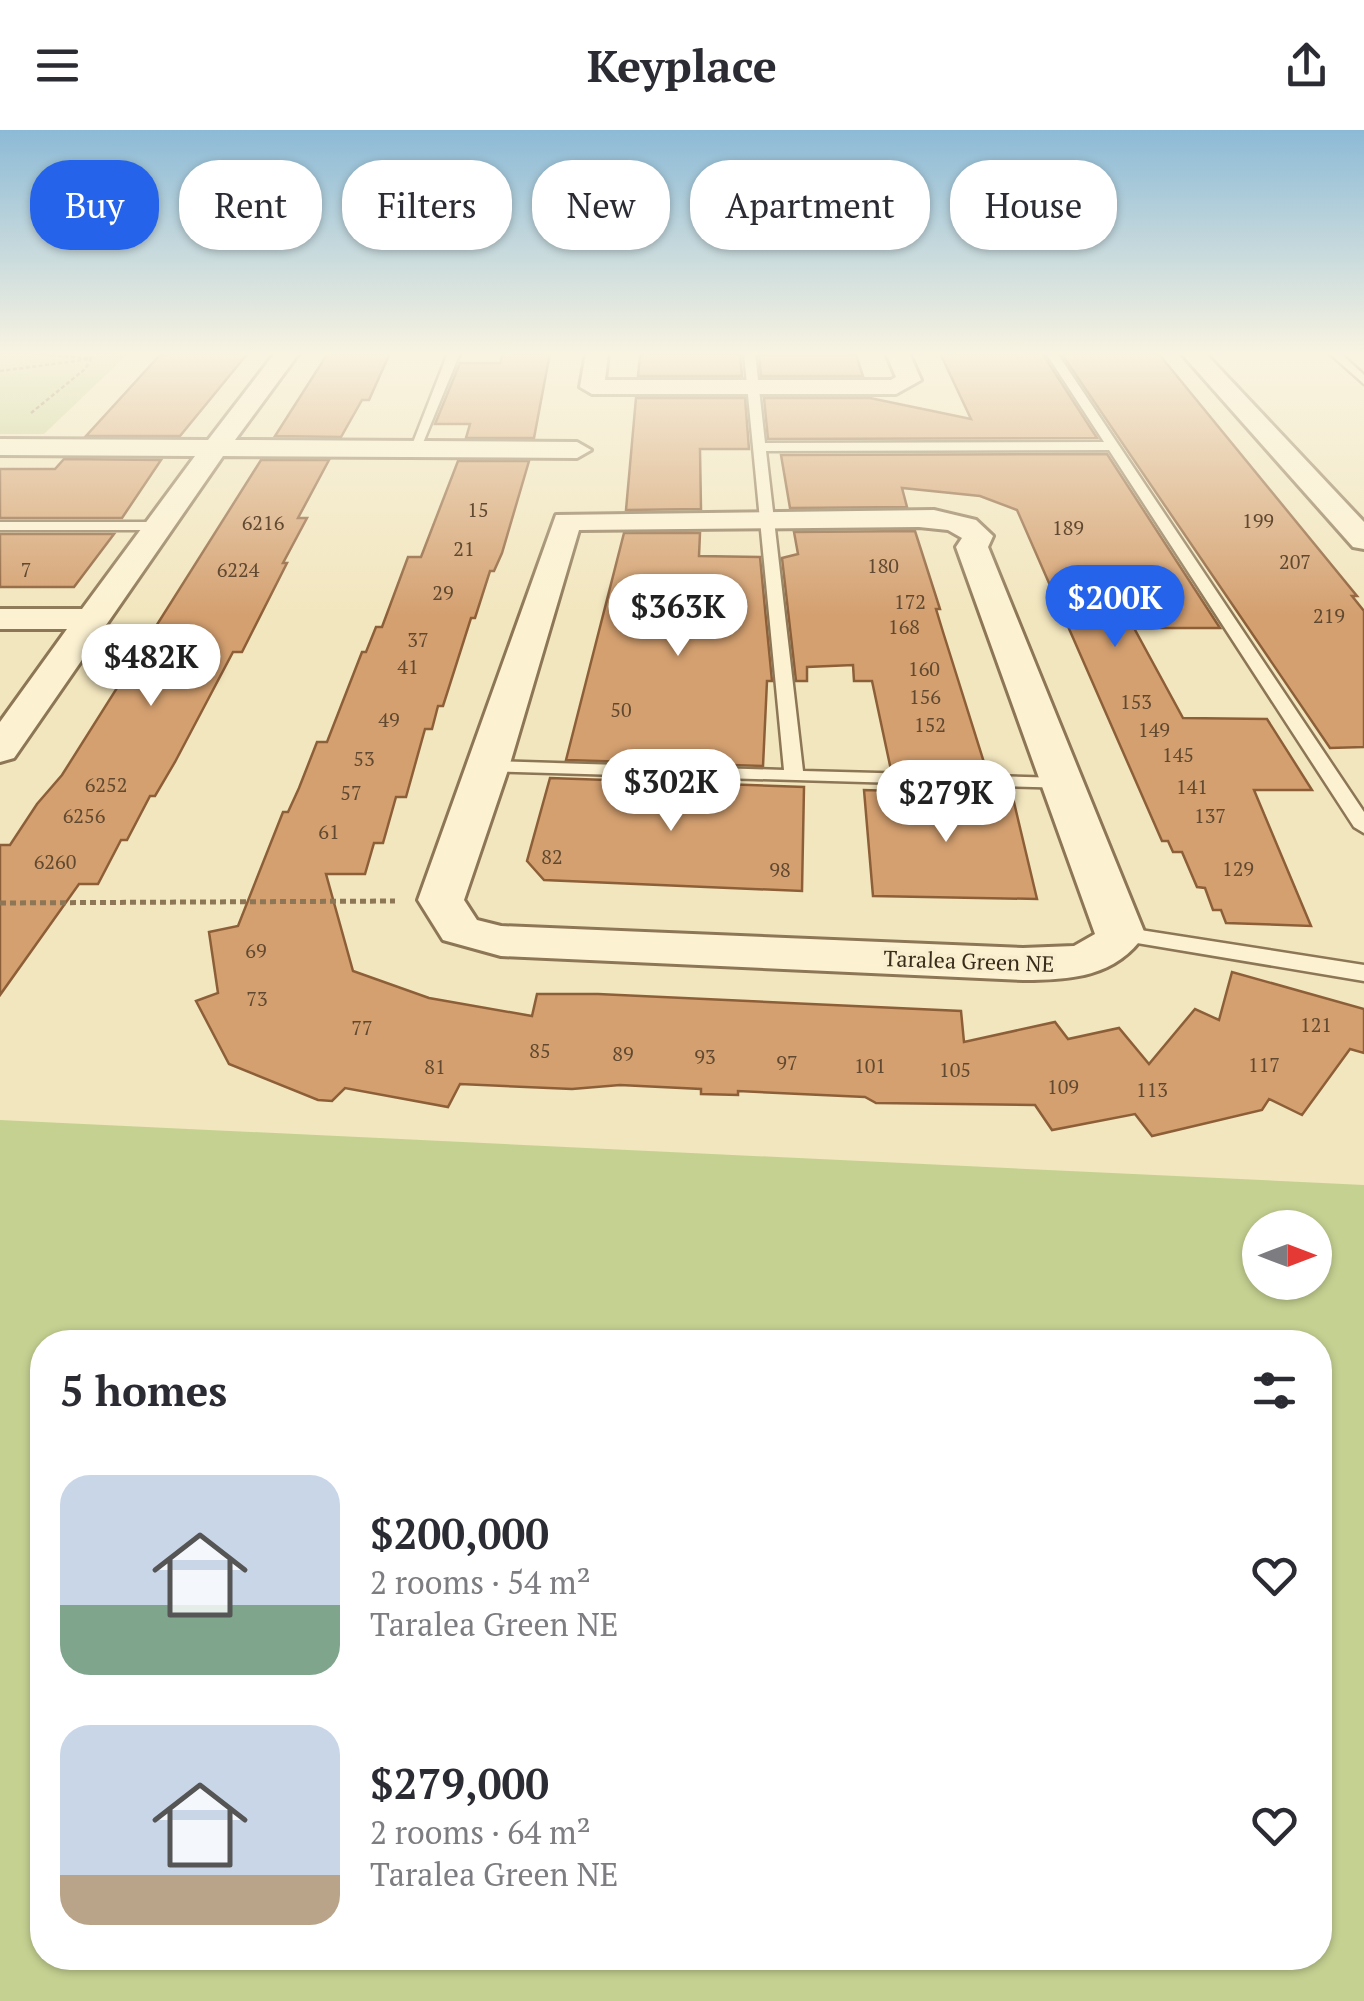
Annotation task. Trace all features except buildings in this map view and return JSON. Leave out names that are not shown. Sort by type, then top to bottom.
[{"type":"street","points":[[3,743],[222,440]]},
{"type":"street","points":[[441,900],[489,767],[567,520],[580,440]]},
{"type":"street","points":[[1272,440],[1364,540]]},
{"type":"street","points":[[12,447],[578,450]]},
{"type":"street","points":[[567,520],[919,518],[972,528],[978,536],[972,547],[1122,934]]},
{"type":"street","points":[[0,619],[94,619]]},
{"type":"street","name":"Taralea Green NE","points":[[441,900],[460,930],[520,942],[1070,964],[1111,949],[1122,934]]},
{"type":"lane","points":[[414,450],[418,440]]},
{"type":"lane","points":[[759,440],[794,778]]},
{"type":"lane","points":[[1107,440],[1364,827]]},
{"type":"lane","points":[[760,447],[1111,446]]},
{"type":"lane","points":[[0,526],[157,526]]},
{"type":"lane","points":[[489,767],[1062,784]]},
{"type":"lane","points":[[1122,934],[1364,973]]},
{"type":"path","points":[[0,903],[441,900]]},
{"type":"green space","points":[[0,1120],[1364,1185],[1364,2001],[0,2001]]}]
